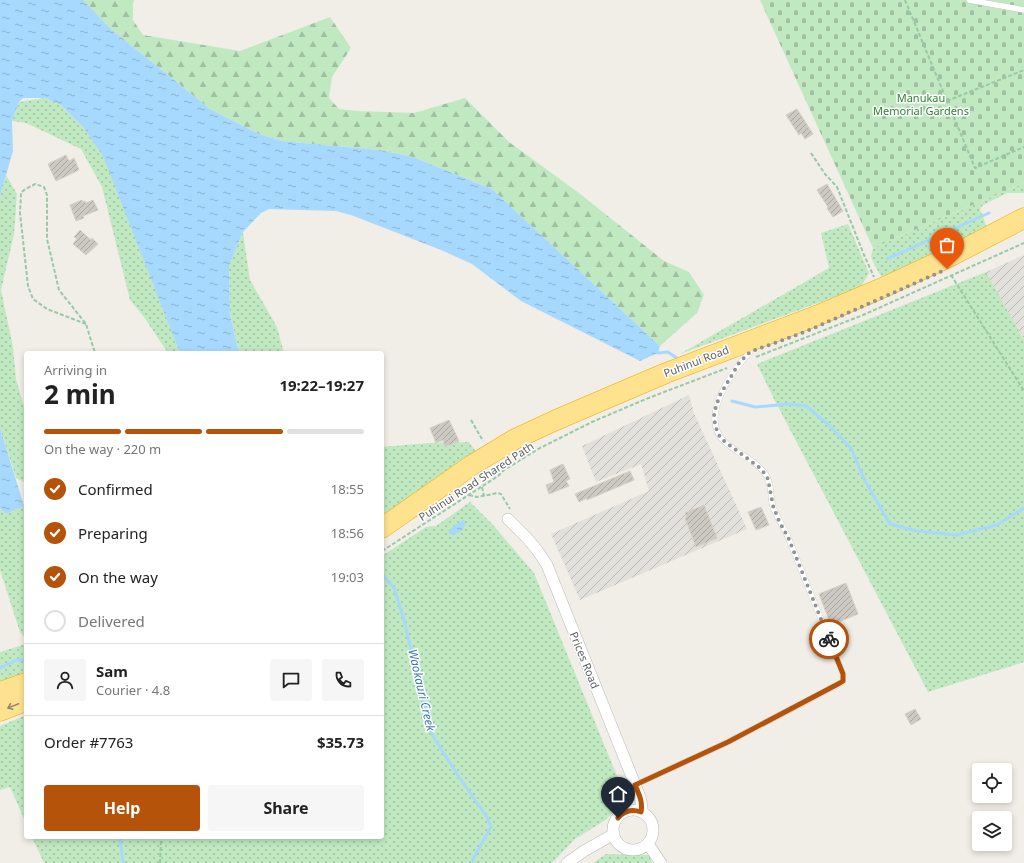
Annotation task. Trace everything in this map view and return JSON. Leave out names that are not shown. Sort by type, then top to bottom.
[{"type":"highway","name":"Puhinui Road","points":[[384,527],[472,465],[515,439],[666,373],[821,314],[880,289],[949,257],[1024,218]]},
{"type":"highway","name":"Puhinui Road","points":[[384,538],[497,463],[594,413],[634,396],[744,357],[949,272],[1024,232]]},
{"type":"highway","points":[[0,692],[24,684]]},
{"type":"highway","points":[[0,711],[24,701]]},
{"type":"street","name":"Prices Road","points":[[510,515],[547,565],[635,785],[641,802],[641,812],[649,818],[653,826],[653,836],[648,844]]},
{"type":"street","points":[[641,812],[629,811],[621,815],[615,822],[614,834],[616,840],[620,845],[634,850],[643,848],[648,844],[662,863]]},
{"type":"street","points":[[567,863],[584,851],[614,834]]},
{"type":"lane","points":[[970,0],[1024,10]]},
{"type":"lane","points":[[635,785],[728,742],[843,681],[843,674],[788,537],[773,506],[768,479],[760,468],[724,441],[718,434],[714,416],[716,406],[720,395],[744,357]]},
{"type":"path","points":[[905,0],[975,168],[1024,147]]},
{"type":"path","points":[[948,101],[1024,70]]},
{"type":"path","points":[[811,153],[825,174],[837,187],[864,255],[880,289]]},
{"type":"path","points":[[86,324],[48,309],[33,299],[28,286],[20,213],[21,193],[35,184],[44,187],[48,195],[47,239],[59,290],[86,324],[94,351]]},
{"type":"path","name":"Puhinui Road Shared Path","points":[[384,550],[425,525],[498,476],[504,470],[540,448],[592,422],[744,357],[781,348],[863,315],[949,272],[1024,242]]},
{"type":"path","points":[[949,272],[1024,391]]},
{"type":"path","points":[[471,420],[490,454]]},
{"type":"path","points":[[482,487],[484,496]]},
{"type":"path","points":[[469,495],[477,497],[492,493],[501,494],[510,515]]},
{"type":"path","points":[[160,863],[161,839]]},
{"type":"shaded area","points":[[1024,255],[1024,340],[986,272]]},
{"type":"shaded area","points":[[689,395],[694,413],[747,529],[580,600],[551,534],[649,491],[641,464],[596,482],[582,446]]},
{"type":"green space","points":[[83,0],[134,0],[133,20],[143,35],[240,51],[330,17],[351,48],[332,77],[329,98],[339,109],[414,113],[465,98],[509,142],[579,193],[664,261],[689,272],[704,295],[697,313],[660,346],[492,189],[413,157],[379,150],[282,141],[259,134],[210,109],[111,29]]},
{"type":"green space","name":"Manukau Memorial Gardens","points":[[760,0],[1024,0],[1024,183],[873,248]]},
{"type":"green space","points":[[45,98],[61,105],[83,127],[105,153],[179,351],[167,351],[144,317],[130,300],[102,187],[81,149],[26,123],[12,121],[19,102]]},
{"type":"green space","points":[[6,175],[17,194],[14,234],[1,290],[13,347],[16,379],[24,407],[24,482],[16,478],[0,428],[0,196]]},
{"type":"green space","points":[[1024,183],[1024,193],[1007,193],[983,205],[980,209],[987,228],[881,276],[871,257],[873,248]]},
{"type":"green space","points":[[848,224],[869,273],[861,287],[680,354],[829,268],[821,233]]},
{"type":"green space","points":[[243,232],[250,280],[277,327],[283,351],[240,351],[230,315],[229,266]]},
{"type":"green space","points":[[986,272],[1024,340],[1024,662],[928,692],[757,364]]},
{"type":"green space","points":[[469,442],[476,452],[467,462],[384,515],[384,447],[429,443]]},
{"type":"green space","points":[[470,502],[493,525],[534,573],[626,798],[607,819],[575,839],[552,863],[44,863],[33,839],[384,839],[384,555],[426,527],[436,526]]},
{"type":"green space","points":[[24,506],[24,637],[20,632],[0,570],[0,508],[6,514]]},
{"type":"green space","points":[[24,645],[24,677],[0,685],[0,652]]},
{"type":"green space","points":[[24,716],[24,818],[10,787],[0,790],[0,726]]},
{"type":"green space","points":[[606,854],[649,855],[652,863],[593,863]]},
{"type":"water","points":[[0,0],[83,0],[111,29],[210,109],[259,134],[282,141],[379,150],[413,157],[492,189],[660,346],[658,353],[640,361],[521,301],[472,264],[441,250],[351,215],[336,211],[269,209],[261,213],[243,232],[229,266],[230,315],[240,351],[179,351],[103,156],[83,127],[61,105],[45,98],[23,98],[19,102],[12,121],[13,151],[0,196]]},
{"type":"water","points":[[0,428],[24,506],[6,514],[0,508]]},
{"type":"water","points":[[463,520],[465,521],[465,524],[463,529],[457,534],[451,535],[448,531]]},
{"type":"building","points":[[797,109],[813,134],[805,139],[801,133],[799,135],[786,115]]},
{"type":"building","points":[[66,155],[69,161],[74,158],[79,170],[56,181],[48,164]]},
{"type":"building","points":[[827,184],[843,211],[833,217],[817,190]]},
{"type":"building","points":[[82,200],[86,203],[93,200],[98,210],[83,216],[84,218],[76,221],[70,205]]},
{"type":"building","points":[[80,230],[98,244],[86,255],[73,244],[77,239],[74,237]]},
{"type":"building","points":[[449,420],[459,441],[445,447],[443,440],[436,443],[430,428]]},
{"type":"building","points":[[563,464],[570,479],[566,481],[569,486],[549,494],[546,485],[554,482],[550,470]]},
{"type":"building","points":[[630,471],[634,480],[579,502],[575,494]]},
{"type":"building","points":[[704,505],[717,538],[696,547],[685,518],[687,517],[685,513]]},
{"type":"building","points":[[761,507],[769,525],[756,530],[748,512]]},
{"type":"building","points":[[846,583],[858,614],[831,625],[819,594]]},
{"type":"building","points":[[915,709],[921,719],[911,725],[905,714]]},
{"type":"waterway","points":[[887,259],[989,213]]},
{"type":"waterway","points":[[658,353],[668,352],[678,359]]},
{"type":"waterway","points":[[732,401],[755,407],[789,404],[806,406],[829,425],[851,448],[864,479],[890,524],[917,531],[957,535],[997,525],[1024,508]]},
{"type":"waterway","name":"Waokauri Creek","points":[[384,576],[394,588],[404,620],[410,645],[422,679],[425,712],[433,736],[487,817],[491,827],[473,859],[473,863]]},
{"type":"waterway","points":[[0,668],[17,660],[24,660]]},
{"type":"waterway","points":[[120,839],[123,863]]},
{"type":"way so far","points":[[829,639],[786,532],[779,521],[773,506],[768,479],[760,468],[732,448],[718,434],[714,416],[716,406],[720,395],[739,363],[750,352],[807,331],[947,269]]},
{"type":"route","points":[[618,818],[629,811],[641,812],[642,807],[640,797],[635,785],[728,742],[843,681],[843,674],[829,639]]}]
